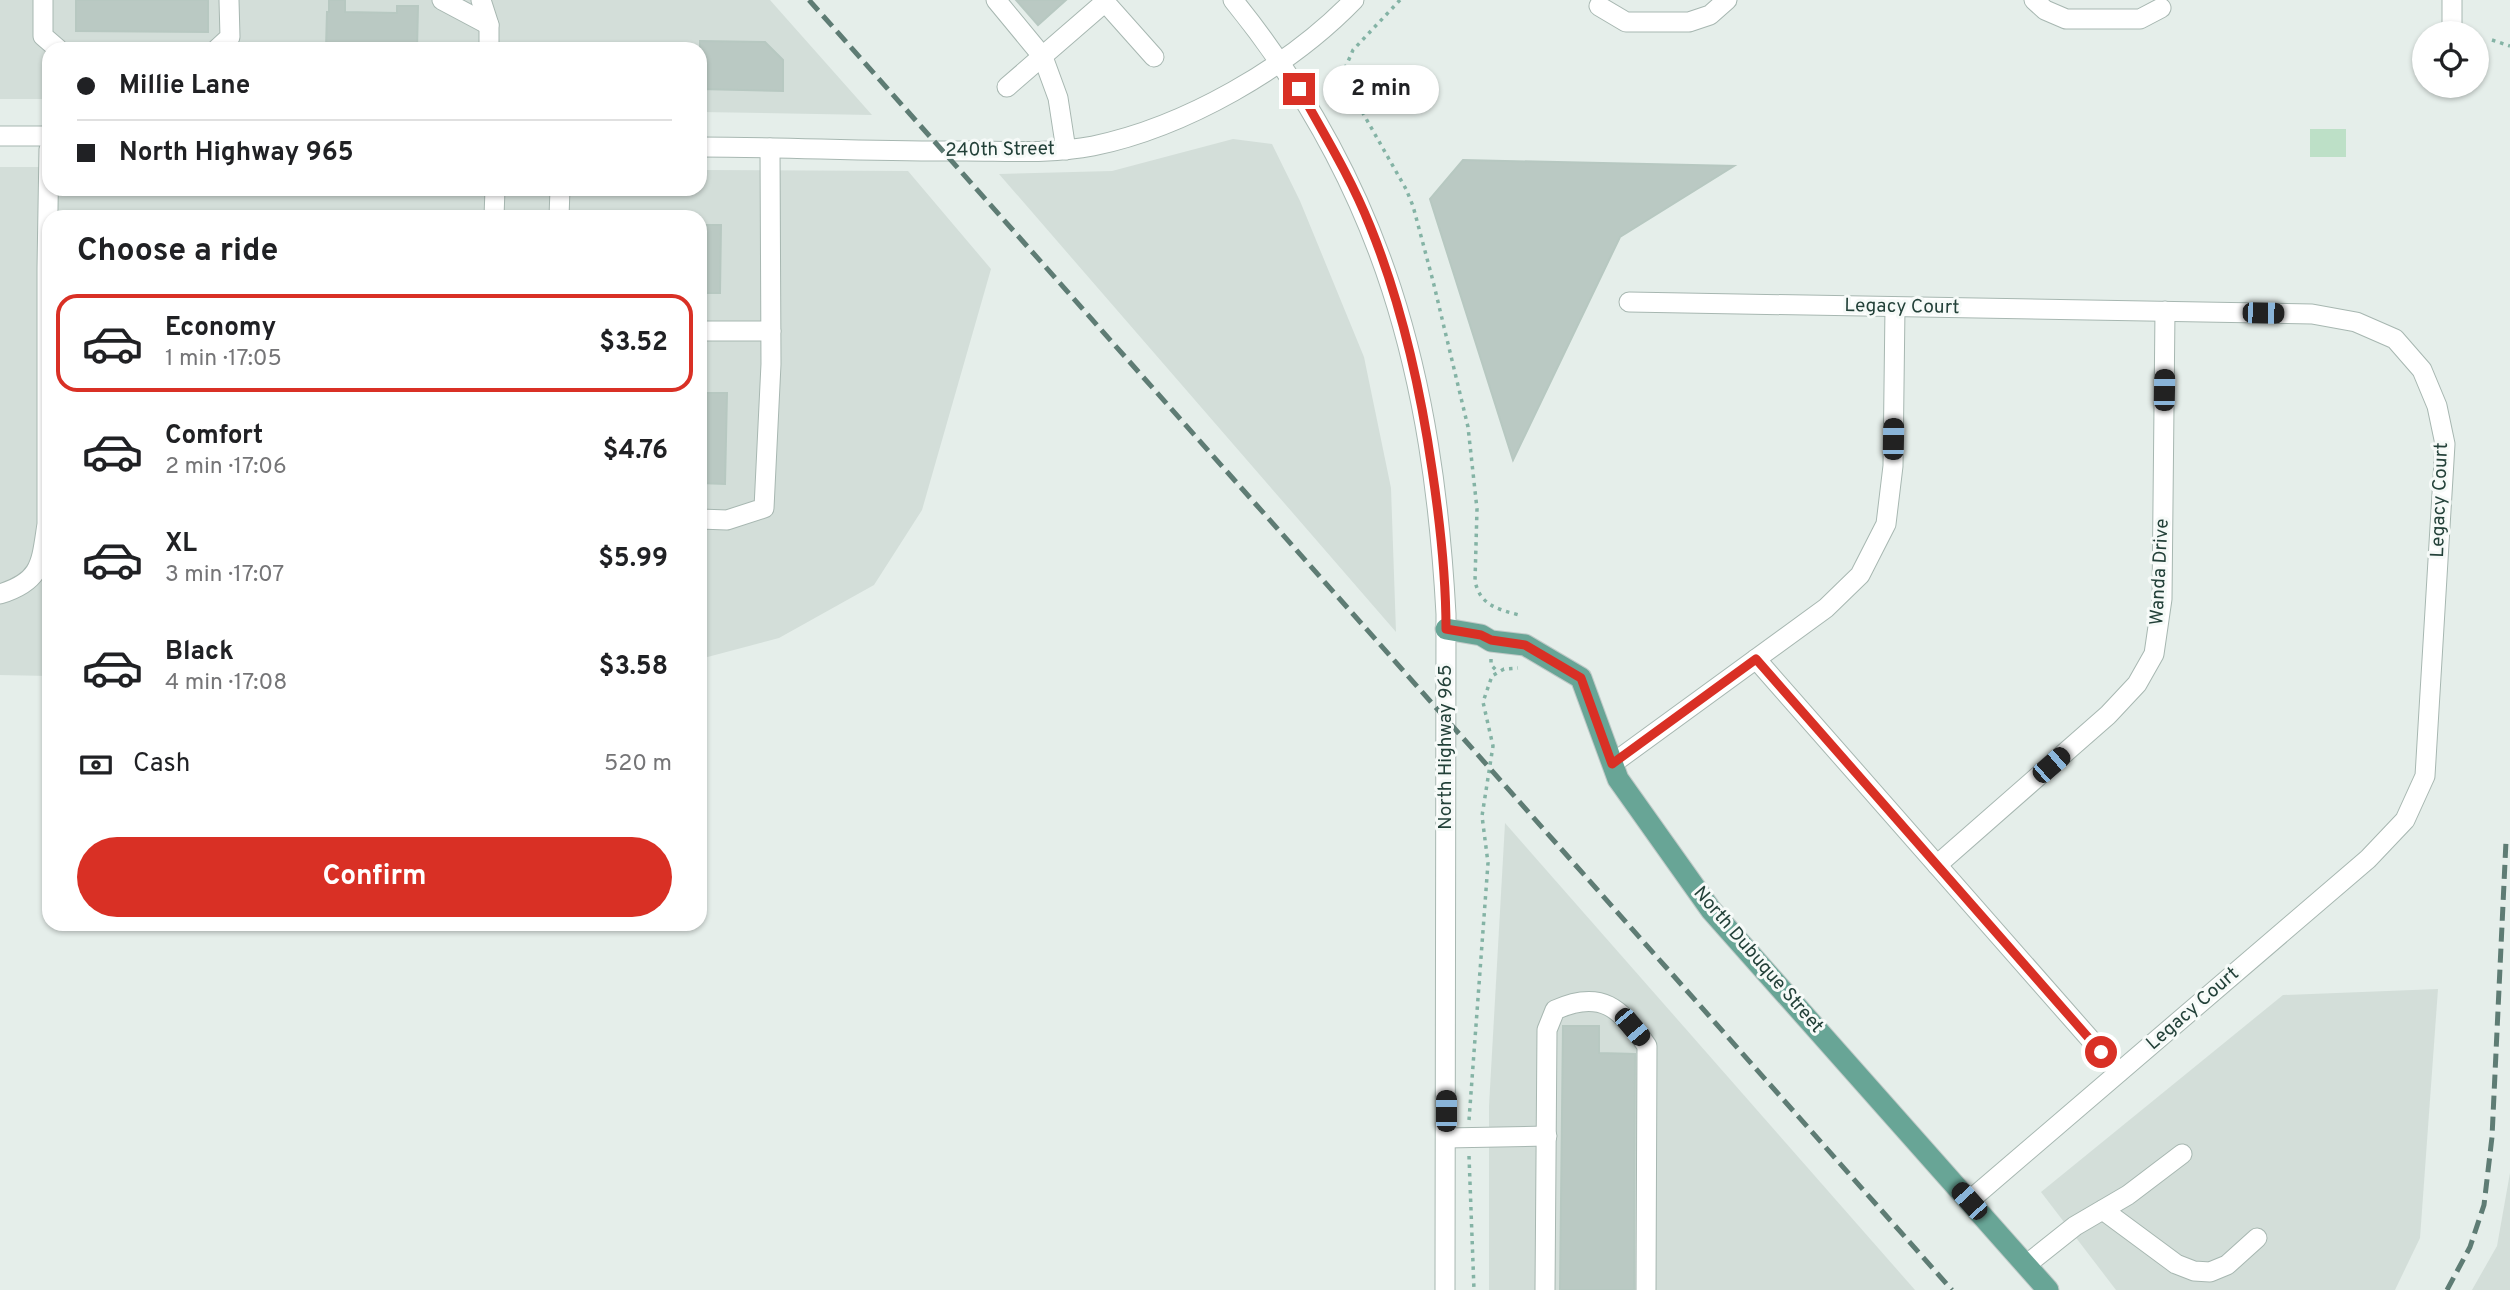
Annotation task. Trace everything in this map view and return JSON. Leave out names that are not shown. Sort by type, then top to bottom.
[{"type":"main road","name":"North Dubuque Street","points":[[1446,629],[1525,645],[1581,678],[1618,779],[1711,910],[2048,1290]]},
{"type":"street","points":[[43,0],[43,36],[50,42]]},
{"type":"street","points":[[225,42],[230,37],[229,0]]},
{"type":"street","points":[[442,0],[489,25]]},
{"type":"street","points":[[481,0],[489,25],[489,42]]},
{"type":"street","points":[[996,0],[1043,57],[1058,98],[1066,150]]},
{"type":"street","name":"North Highway 965","points":[[1233,0],[1280,61],[1355,191],[1401,315],[1421,398],[1442,542],[1446,629],[1445,1290]]},
{"type":"street","name":"240th Street","points":[[707,147],[943,152],[1066,150],[1135,135],[1163,126],[1214,102],[1280,61],[1354,0]]},
{"type":"street","points":[[1599,6],[1626,22],[1689,22],[1710,15],[1727,0]]},
{"type":"street","points":[[2034,0],[2045,10],[2066,19],[2140,19],[2161,8]]},
{"type":"street","points":[[2452,0],[2452,21]]},
{"type":"street","points":[[1007,87],[1105,2],[1154,57]]},
{"type":"street","points":[[0,136],[42,136]]},
{"type":"street","points":[[707,519],[726,520],[764,508],[771,331],[770,148]]},
{"type":"street","name":"Legacy Court","points":[[1629,302],[2312,314],[2356,322],[2395,339],[2422,370],[2437,406],[2445,444],[2426,765],[2425,776],[2405,820],[2368,859],[1969,1201]]},
{"type":"street","points":[[1612,764],[1826,608],[1860,575],[1886,524],[1893,466],[1895,307]]},
{"type":"street","name":"Wanda Drive","points":[[1937,865],[2108,715],[2137,684],[2154,654],[2162,599],[2165,311]]},
{"type":"street","points":[[707,331],[771,331]]},
{"type":"street","points":[[0,594],[20,588],[33,578],[42,558]]},
{"type":"street","points":[[1756,659],[2119,1072]]},
{"type":"street","points":[[1545,1290],[1547,1030],[1555,1010],[1591,999],[1608,1005],[1622,1015],[1647,1046],[1646,1290]]},
{"type":"street","points":[[1446,1138],[1546,1136]]},
{"type":"street","points":[[2026,1265],[2075,1226],[2129,1195],[2182,1154]]},
{"type":"street","points":[[2103,1210],[2176,1264],[2194,1271],[2210,1272],[2227,1265],[2257,1238]]},
{"type":"path","points":[[1399,0],[1353,50],[1346,66],[1347,85],[1406,189],[1433,281],[1468,428],[1477,509],[1477,591],[1487,603],[1519,615]]},
{"type":"path","points":[[2492,40],[2510,46]]},
{"type":"path","points":[[1474,1290],[1470,1094],[1488,863],[1482,816],[1493,746],[1483,702],[1492,676],[1504,669],[1518,668]]},
{"type":"shaded area","points":[[0,0],[770,0],[872,115],[707,112],[707,42],[42,42],[42,99],[0,99]]},
{"type":"shaded area","points":[[1233,139],[1272,144],[1300,201],[1364,357],[1391,488],[1396,632],[999,174],[1112,171]]},
{"type":"shaded area","points":[[0,167],[42,167],[42,196],[707,196],[707,170],[908,171],[991,269],[922,510],[874,585],[779,638],[707,657],[707,210],[42,210],[42,676],[0,675]]},
{"type":"shaded area","points":[[1505,823],[1915,1290],[1489,1290],[1489,1106]]},
{"type":"shaded area","points":[[2438,989],[2420,1238],[2395,1290],[2116,1290],[2041,1192],[2283,995]]},
{"type":"shaded area","points":[[2510,1173],[2510,1290],[2472,1290],[2497,1246]]},
{"type":"green space","points":[[2310,129],[2346,129],[2346,157],[2310,157]]},
{"type":"building","points":[[76,0],[208,0],[208,32],[76,31]]},
{"type":"building","points":[[329,0],[345,0],[345,12],[397,13],[397,6],[418,6],[417,42],[326,42]]},
{"type":"building","points":[[1016,0],[1066,0],[1038,25]]},
{"type":"building","points":[[700,41],[765,42],[783,60],[783,91],[707,89],[707,42]]},
{"type":"building","points":[[1463,160],[1734,166],[1620,237],[1513,460],[1430,199]]},
{"type":"building","points":[[707,225],[721,225],[720,293],[707,293]]},
{"type":"building","points":[[707,393],[727,393],[725,484],[707,483]]},
{"type":"building","points":[[1563,1026],[1599,1026],[1599,1053],[1635,1054],[1634,1290],[1560,1290]]},
{"type":"railway","points":[[809,0],[1952,1290]]},
{"type":"railway","points":[[2447,1290],[2470,1247],[2484,1205],[2492,1137],[2506,841]]},
{"type":"route","points":[[1299,89],[1337,156],[1370,226],[1394,293],[1410,349],[1421,398],[1437,502],[1442,542],[1446,629],[1525,645],[1581,678],[1612,764],[1756,659],[2101,1052]]}]
